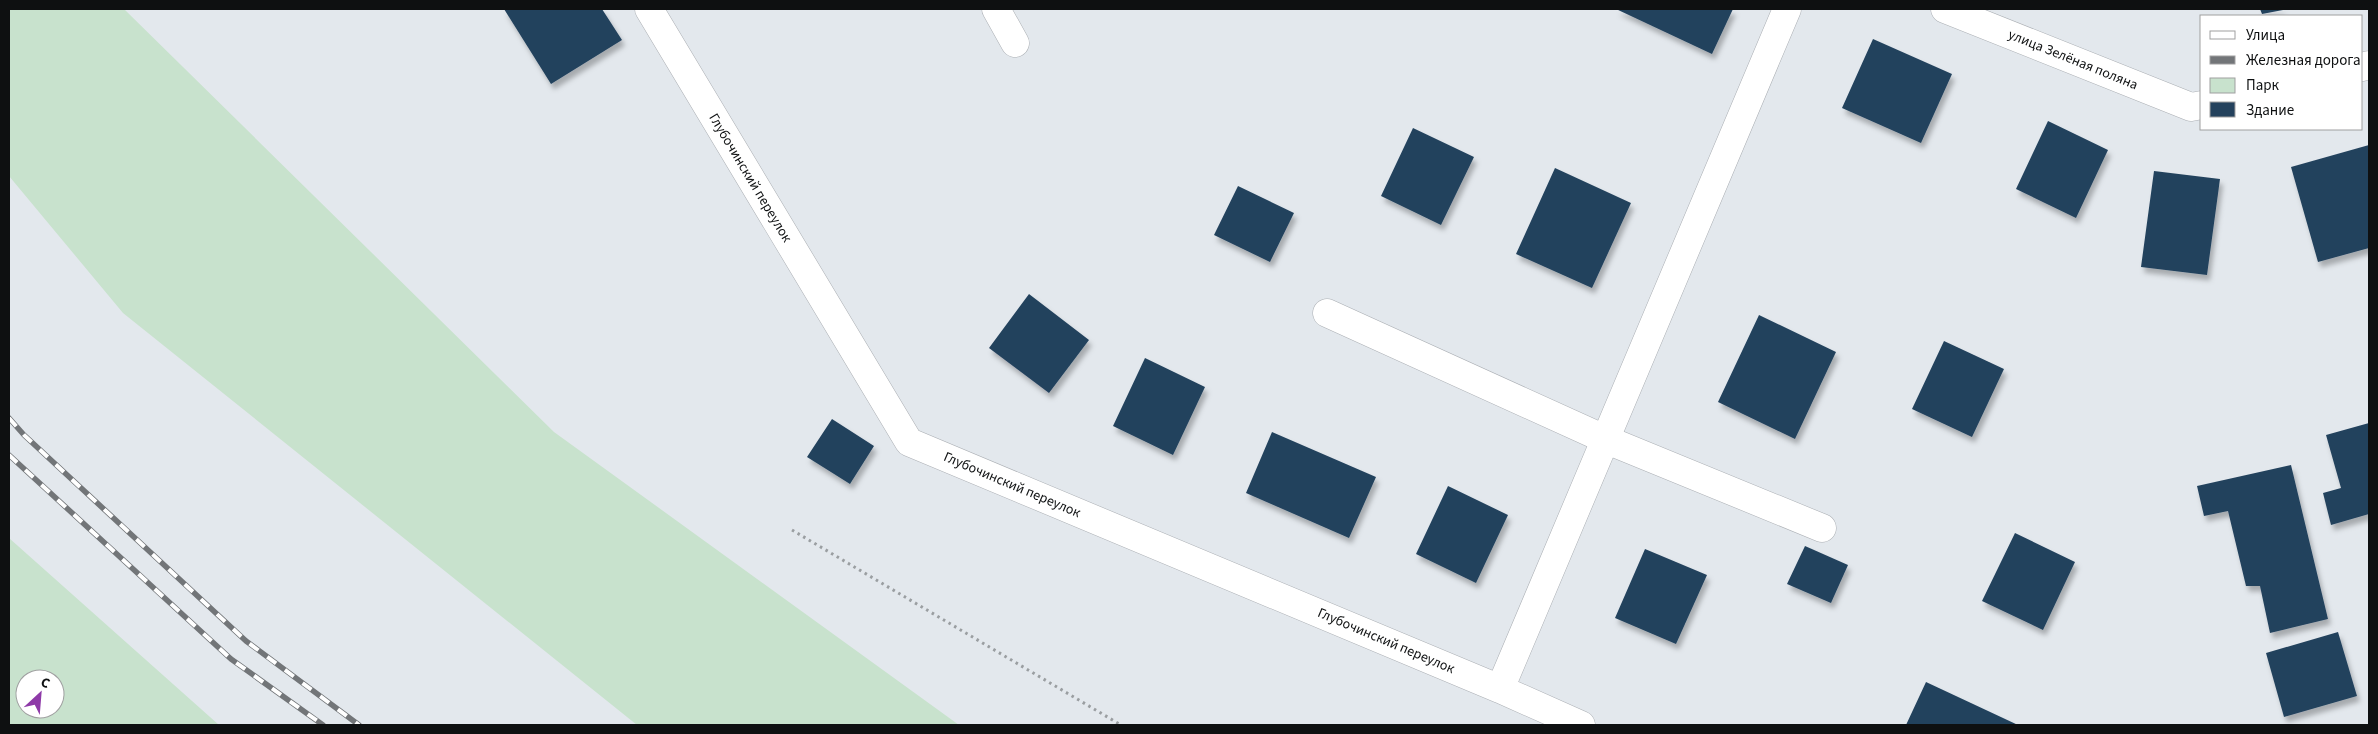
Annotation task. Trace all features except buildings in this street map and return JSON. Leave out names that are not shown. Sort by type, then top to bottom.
[{"type":"street","name":"Глубочинский переулок","points":[[649,9],[909,442],[1500,689],[1581,725]]},
{"type":"street","points":[[996,9],[1015,43]]},
{"type":"street","points":[[1500,689],[1607,440],[1787,9]]},
{"type":"street","name":"улица Зелёная поляна","points":[[1946,9],[2191,107],[2200,105]]},
{"type":"street","points":[[1327,313],[1607,440],[1822,528]]},
{"type":"path","points":[[792,530],[1121,725]]},
{"type":"green space","points":[[9,9],[124,9],[554,432],[959,725],[637,725],[123,313],[9,176]]},
{"type":"green space","points":[[9,538],[219,725],[9,725]]},
{"type":"railway","points":[[9,418],[24,435],[246,641],[359,725]]},
{"type":"railway","points":[[9,455],[231,659],[323,725]]}]
